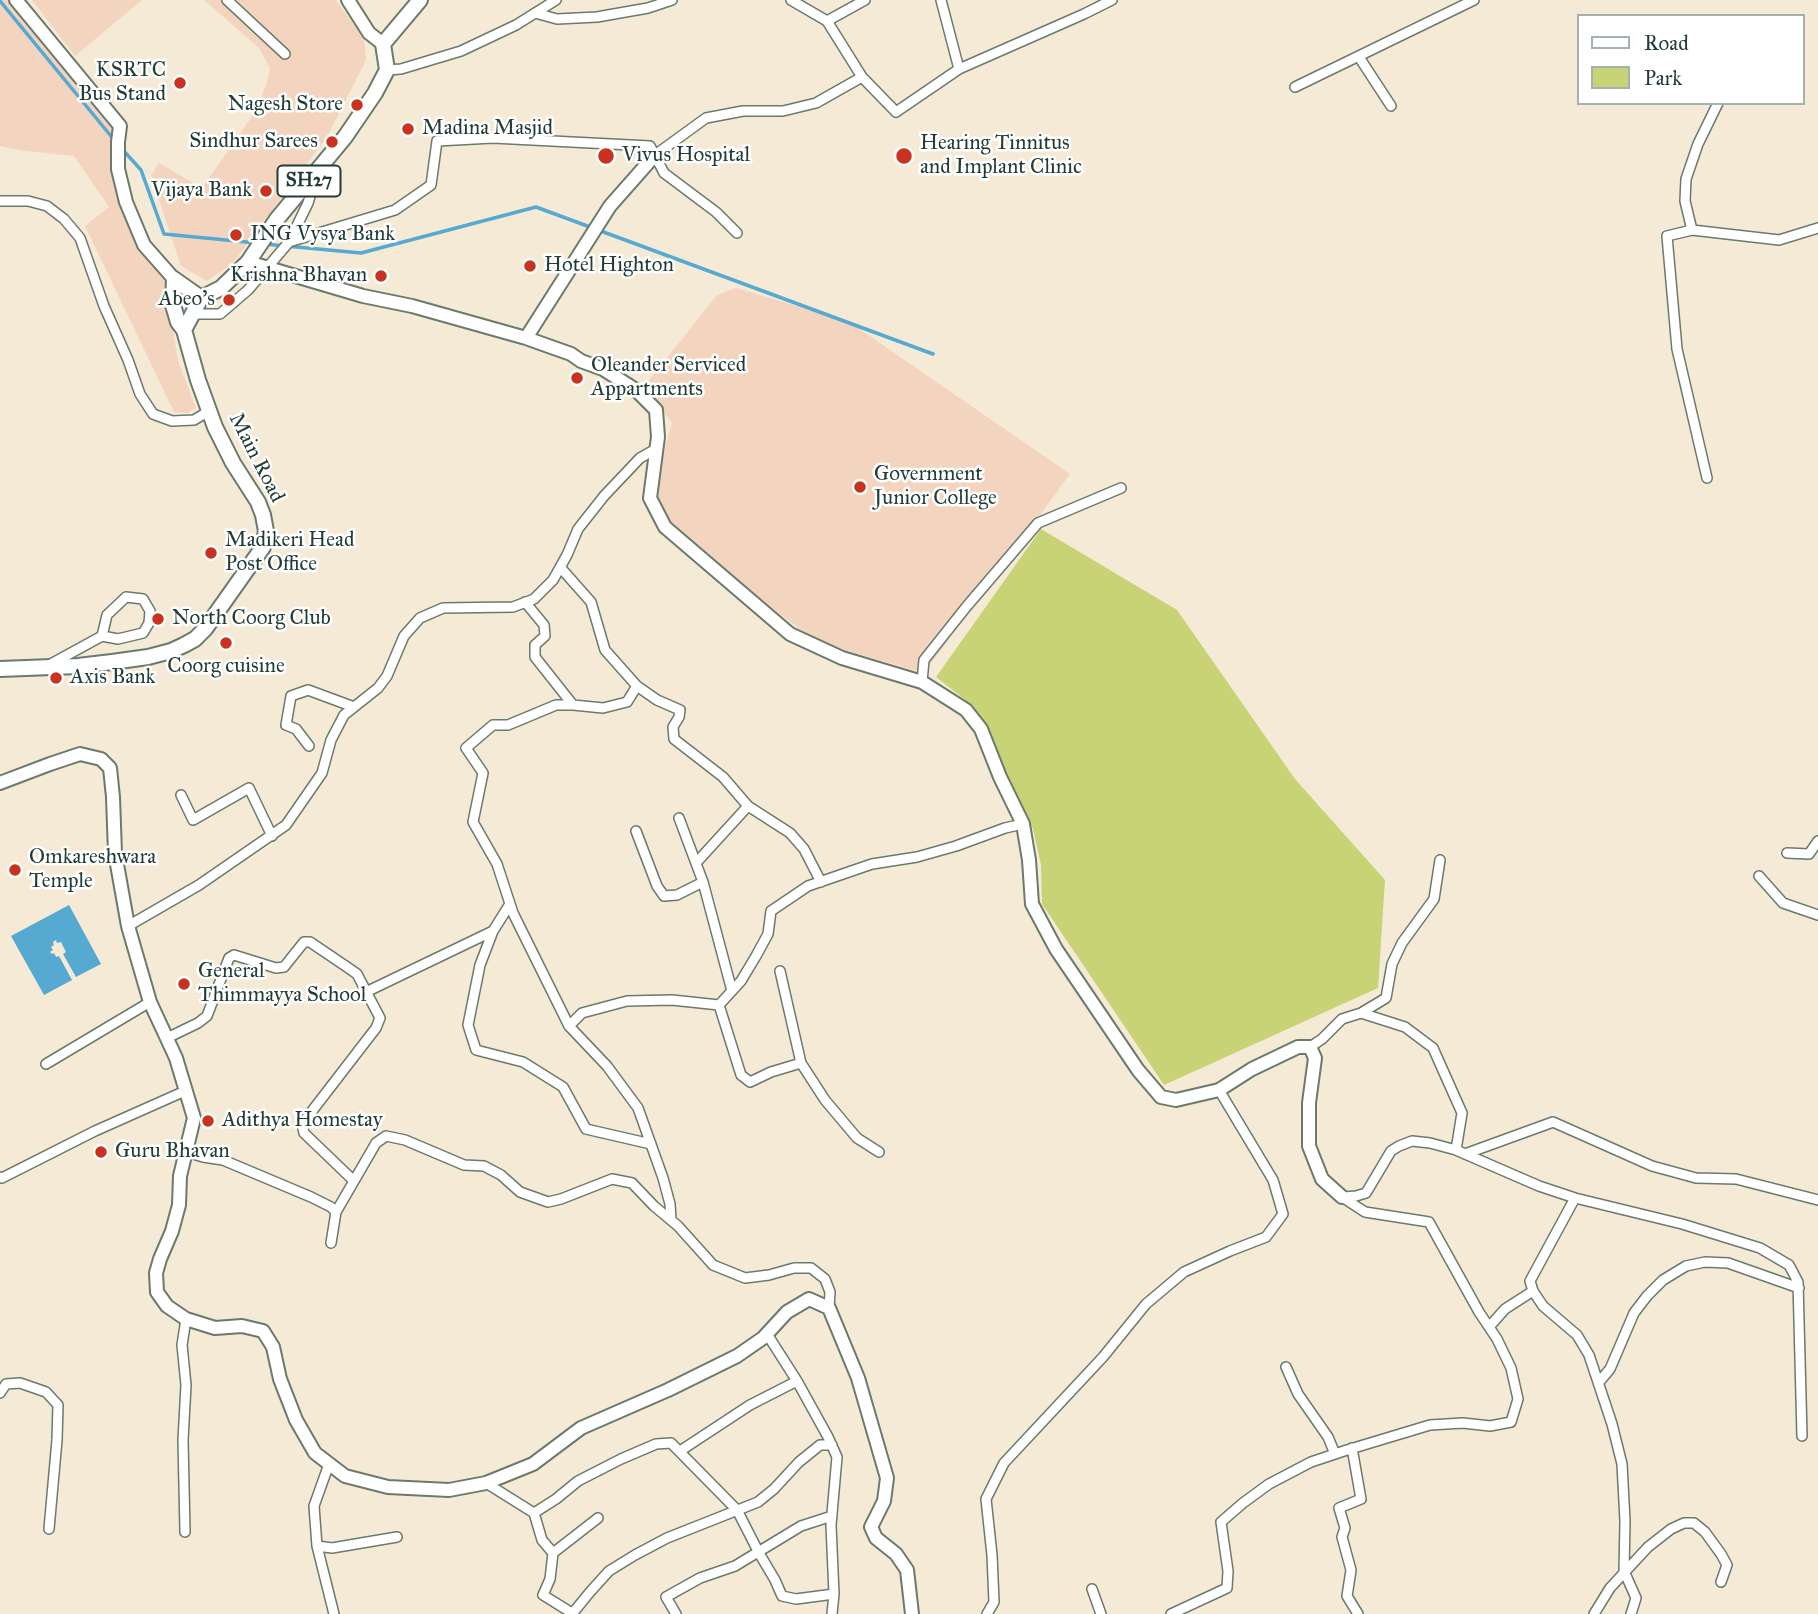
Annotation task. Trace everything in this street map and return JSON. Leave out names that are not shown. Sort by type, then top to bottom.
[{"type":"main road","points":[[387,70],[383,44],[420,0]]},
{"type":"main road","name":"SH27","points":[[184,330],[201,298],[221,288],[248,262],[277,219],[345,137],[376,93],[387,70]]},
{"type":"main road","points":[[174,279],[201,298]]},
{"type":"main road","name":"Main Road","points":[[0,669],[78,666],[148,657],[184,645],[205,629],[263,547],[266,531],[263,515],[225,448],[209,411],[184,330],[178,322],[173,305],[174,279]]},
{"type":"street","points":[[16,0],[120,126],[118,169],[126,202],[144,245],[174,279]]},
{"type":"street","points":[[227,0],[285,54]]},
{"type":"street","points":[[348,0],[369,33],[383,44]]},
{"type":"street","points":[[387,70],[401,69],[461,51],[516,25],[555,0]]},
{"type":"street","points":[[535,13],[557,19],[597,17],[648,8],[671,0]]},
{"type":"street","points":[[791,0],[827,21],[862,77],[896,112],[959,69],[1112,0]]},
{"type":"street","points":[[827,21],[865,0]]},
{"type":"street","points":[[941,0],[959,69]]},
{"type":"street","points":[[1295,87],[1474,0]]},
{"type":"street","points":[[1359,57],[1391,106]]},
{"type":"street","points":[[526,338],[610,206],[656,155],[706,118],[743,110],[783,111],[816,103],[862,77]]},
{"type":"street","points":[[1692,230],[1685,201],[1686,179],[1717,105]]},
{"type":"street","points":[[289,242],[395,210],[404,204],[430,185],[437,141],[494,138],[650,146],[664,173],[716,212],[737,233]]},
{"type":"street","points":[[191,314],[220,314],[248,290],[289,242],[308,203],[317,171]]},
{"type":"street","points":[[0,201],[28,201],[47,206],[64,219],[80,239],[140,394],[153,414],[172,421],[194,420],[209,411]]},
{"type":"street","points":[[1707,478],[1677,349],[1667,236],[1692,230],[1779,240],[1818,228]]},
{"type":"street","points":[[248,262],[363,296],[412,306],[526,338],[603,369],[636,390],[656,410],[658,437],[650,498],[665,527],[790,634],[842,658],[922,682],[966,710],[981,729],[1023,824],[1032,904],[1056,949],[1138,1070],[1161,1097],[1176,1100],[1219,1090],[1252,1069],[1298,1046],[1310,1047],[1342,1019],[1361,1013],[1385,998],[1392,964],[1402,943],[1434,899],[1440,860]]},
{"type":"street","points":[[128,926],[199,885],[286,825],[322,773],[331,740],[344,715],[378,688],[387,676],[404,636],[420,618],[443,608],[513,607],[534,599],[553,580],[578,529],[604,496],[640,458],[656,449]]},
{"type":"street","points":[[922,682],[924,660],[1038,523],[1121,488]]},
{"type":"street","points":[[561,567],[591,602],[605,650],[637,686],[657,701],[680,710],[673,727],[674,739],[723,778],[748,806],[790,833],[804,849],[821,882]]},
{"type":"street","points":[[45,667],[102,636],[118,639],[143,633],[149,623],[150,611],[143,599],[126,597],[107,615],[102,636]]},
{"type":"street","points":[[525,602],[544,625],[545,636],[536,645],[535,657],[573,705]]},
{"type":"street","points":[[637,686],[627,702],[603,708],[556,705],[508,725],[493,725],[466,748],[483,773],[473,822],[496,864],[510,904],[569,1026],[607,1066],[638,1108],[670,1204],[671,1220]]},
{"type":"street","points":[[309,747],[296,729],[286,725],[290,696],[308,690],[354,707]]},
{"type":"street","points":[[0,783],[80,754],[101,760],[110,768],[115,853],[128,926],[150,1002],[176,1058],[194,1118],[180,1176],[179,1205],[156,1273],[157,1292],[167,1306],[186,1318],[215,1328],[242,1326],[262,1331],[273,1347],[280,1379],[296,1420],[315,1453],[345,1476],[388,1487],[449,1490],[486,1483],[533,1464],[581,1428],[737,1356],[767,1334],[787,1312],[809,1299],[829,1308]]},
{"type":"street","points":[[181,795],[193,820],[249,788],[271,836]]},
{"type":"street","points":[[696,863],[748,806]]},
{"type":"street","points":[[679,818],[704,882],[732,990]]},
{"type":"street","points":[[719,1005],[741,981],[768,934],[772,911],[808,886],[872,864],[917,857],[1023,824]]},
{"type":"street","points":[[636,831],[657,886],[664,896],[677,895],[704,882]]},
{"type":"street","points":[[1787,853],[1809,854],[1818,841]]},
{"type":"street","points":[[1759,876],[1783,903],[1818,915]]},
{"type":"street","points":[[510,904],[493,930],[480,965],[468,1025],[476,1050],[523,1062],[563,1087],[586,1129],[651,1144]]},
{"type":"street","points":[[366,992],[493,930]]},
{"type":"street","points":[[167,1038],[208,1016],[229,958],[234,954],[276,968],[284,968],[304,943],[310,942],[357,974],[380,1018],[376,1028],[302,1124],[304,1133],[354,1181]]},
{"type":"street","points":[[780,971],[801,1063],[825,1100],[857,1138],[879,1152]]},
{"type":"street","points":[[569,1026],[582,1013],[627,1001],[672,1000],[719,1005]]},
{"type":"street","points":[[46,1064],[150,1002]]},
{"type":"street","points":[[719,1005],[741,1075],[750,1082],[801,1063]]},
{"type":"street","points":[[1361,1013],[1405,1027],[1433,1048],[1462,1114],[1461,1152]]},
{"type":"street","points":[[1171,1614],[1227,1588],[1228,1571],[1221,1522],[1269,1484],[1311,1462],[1430,1425],[1463,1423],[1490,1426],[1511,1422],[1518,1399],[1511,1368],[1429,1222],[1365,1212],[1322,1179],[1309,1146],[1309,1103],[1315,1058],[1310,1047]]},
{"type":"street","points":[[987,1614],[994,1602],[986,1499],[1004,1463],[1103,1356],[1146,1304],[1184,1272],[1266,1237],[1283,1214],[1273,1180],[1219,1090]]},
{"type":"street","points":[[0,1177],[94,1131],[186,1091]]},
{"type":"street","points":[[1461,1152],[1553,1122],[1652,1166],[1696,1178],[1736,1179],[1818,1200]]},
{"type":"street","points":[[331,1243],[336,1212],[376,1143],[386,1136],[405,1140],[464,1165],[484,1166],[501,1175],[520,1192],[548,1202],[612,1179],[632,1183],[713,1265],[745,1278],[794,1268],[811,1268],[825,1279],[830,1292],[829,1308],[858,1378],[887,1478],[884,1501],[871,1527],[876,1538],[897,1554],[907,1570],[912,1614]]},
{"type":"street","points":[[1342,1196],[1366,1193],[1391,1151],[1399,1146],[1412,1141],[1430,1143],[1461,1152],[1539,1186],[1575,1198],[1682,1224],[1760,1248],[1789,1265],[1798,1282],[1802,1436]]},
{"type":"street","points":[[187,1152],[223,1160],[311,1197],[336,1212]]},
{"type":"street","points":[[1575,1198],[1530,1281],[1543,1306],[1577,1335],[1589,1355],[1599,1382],[1622,1464],[1624,1572],[1636,1598],[1631,1614]]},
{"type":"street","points":[[1599,1382],[1610,1369],[1640,1305],[1663,1280],[1686,1266],[1704,1262],[1728,1263],[1798,1288]]},
{"type":"street","points":[[1489,1327],[1506,1309],[1533,1291]]},
{"type":"street","points":[[185,1532],[183,1440],[186,1385],[182,1345],[186,1318]]},
{"type":"street","points":[[767,1334],[797,1381],[837,1457],[831,1525],[834,1594],[832,1614]]},
{"type":"street","points":[[1286,1367],[1298,1394],[1328,1437],[1335,1454]]},
{"type":"street","points":[[680,1451],[750,1405],[797,1381]]},
{"type":"street","points":[[0,1393],[6,1384],[20,1383],[46,1392],[58,1405],[49,1530]]},
{"type":"street","points":[[534,1513],[578,1482],[621,1459],[656,1444],[671,1443],[737,1510],[782,1596],[796,1600],[834,1594]]},
{"type":"street","points":[[598,1518],[553,1553],[550,1579],[543,1595],[572,1613],[609,1571],[667,1538],[758,1502],[820,1445],[832,1445]]},
{"type":"street","points":[[1352,1448],[1361,1499],[1339,1508],[1345,1528],[1342,1537],[1351,1570],[1347,1596],[1358,1614]]},
{"type":"street","points":[[329,1464],[314,1506],[317,1546],[334,1614]]},
{"type":"street","points":[[486,1483],[534,1513],[542,1540],[553,1553]]},
{"type":"street","points":[[676,1614],[666,1597],[699,1578],[735,1566],[801,1526],[832,1516]]},
{"type":"street","points":[[1594,1614],[1610,1588],[1648,1547],[1671,1529],[1684,1523],[1693,1523],[1705,1532],[1721,1554],[1727,1565],[1721,1583]]},
{"type":"street","points":[[317,1546],[332,1548],[397,1537]]},
{"type":"street","points":[[1092,1588],[1101,1614]]},
{"type":"shaded area","points":[[0,0],[7,0],[112,127],[111,167],[138,250],[165,281],[178,361],[196,408],[187,413],[174,412],[85,226],[109,207],[74,156],[0,146]]},
{"type":"shaded area","points":[[32,0],[142,0],[75,56]]},
{"type":"shaded area","points":[[204,0],[336,0],[364,39],[366,60],[327,137],[232,264],[207,281],[181,266],[151,175],[159,163],[202,188],[251,118],[266,86],[270,68],[259,48]]},
{"type":"shaded area","name":"Government Junior College","points":[[736,288],[848,321],[1070,474],[924,673],[812,638],[671,526],[658,500],[660,467],[672,423],[643,388],[717,295]]},
{"type":"green space","points":[[1041,529],[1177,610],[1295,779],[1385,880],[1378,988],[1164,1085],[1042,904],[1041,865],[1033,829],[973,706],[936,677]]},
{"type":"water","points":[[69,905],[101,964],[76,977],[63,954],[66,952],[61,942],[57,943],[56,940],[50,952],[56,957],[59,956],[72,980],[44,995],[11,936]]},
{"type":"waterway","points":[[0,1],[115,141]]},
{"type":"waterway","points":[[123,150],[141,170],[164,234],[257,243]]},
{"type":"waterway","points":[[264,244],[361,253],[536,207],[933,354]]},
{"type":"place","name":"KSRTC Bus Stand","points":[[180,83]]},
{"type":"place","name":"Nagesh Store","points":[[357,105]]},
{"type":"place","name":"Madina Masjid","points":[[408,129]]},
{"type":"place","name":"Sindhur Sarees","points":[[332,142]]},
{"type":"place","name":"Vivus Hospital","points":[[606,156]]},
{"type":"place","name":"Hearing Tinnitus and Implant Clinic","points":[[904,156]]},
{"type":"place","name":"Vijaya Bank","points":[[266,191]]},
{"type":"place","name":"ING Vysya Bank","points":[[236,235]]},
{"type":"place","name":"Hotel Highton","points":[[530,266]]},
{"type":"place","name":"Krishna Bhavan","points":[[381,276]]},
{"type":"place","name":"Abeo's","points":[[229,300]]},
{"type":"place","name":"Oleander Serviced Appartments","points":[[577,378]]},
{"type":"place","name":"Government Junior College","points":[[860,487]]},
{"type":"place","name":"Madikeri Head Post Office","points":[[211,553]]},
{"type":"place","name":"North Coorg Club","points":[[158,619]]},
{"type":"place","name":"Coorg cuisine","points":[[226,643]]},
{"type":"place","name":"Axis Bank","points":[[56,678]]},
{"type":"place","name":"Omkareshwara Temple","points":[[15,870]]},
{"type":"place","name":"General Thimmayya School","points":[[184,984]]},
{"type":"place","name":"Adithya Homestay","points":[[208,1121]]},
{"type":"place","name":"Guru Bhavan","points":[[101,1152]]}]
